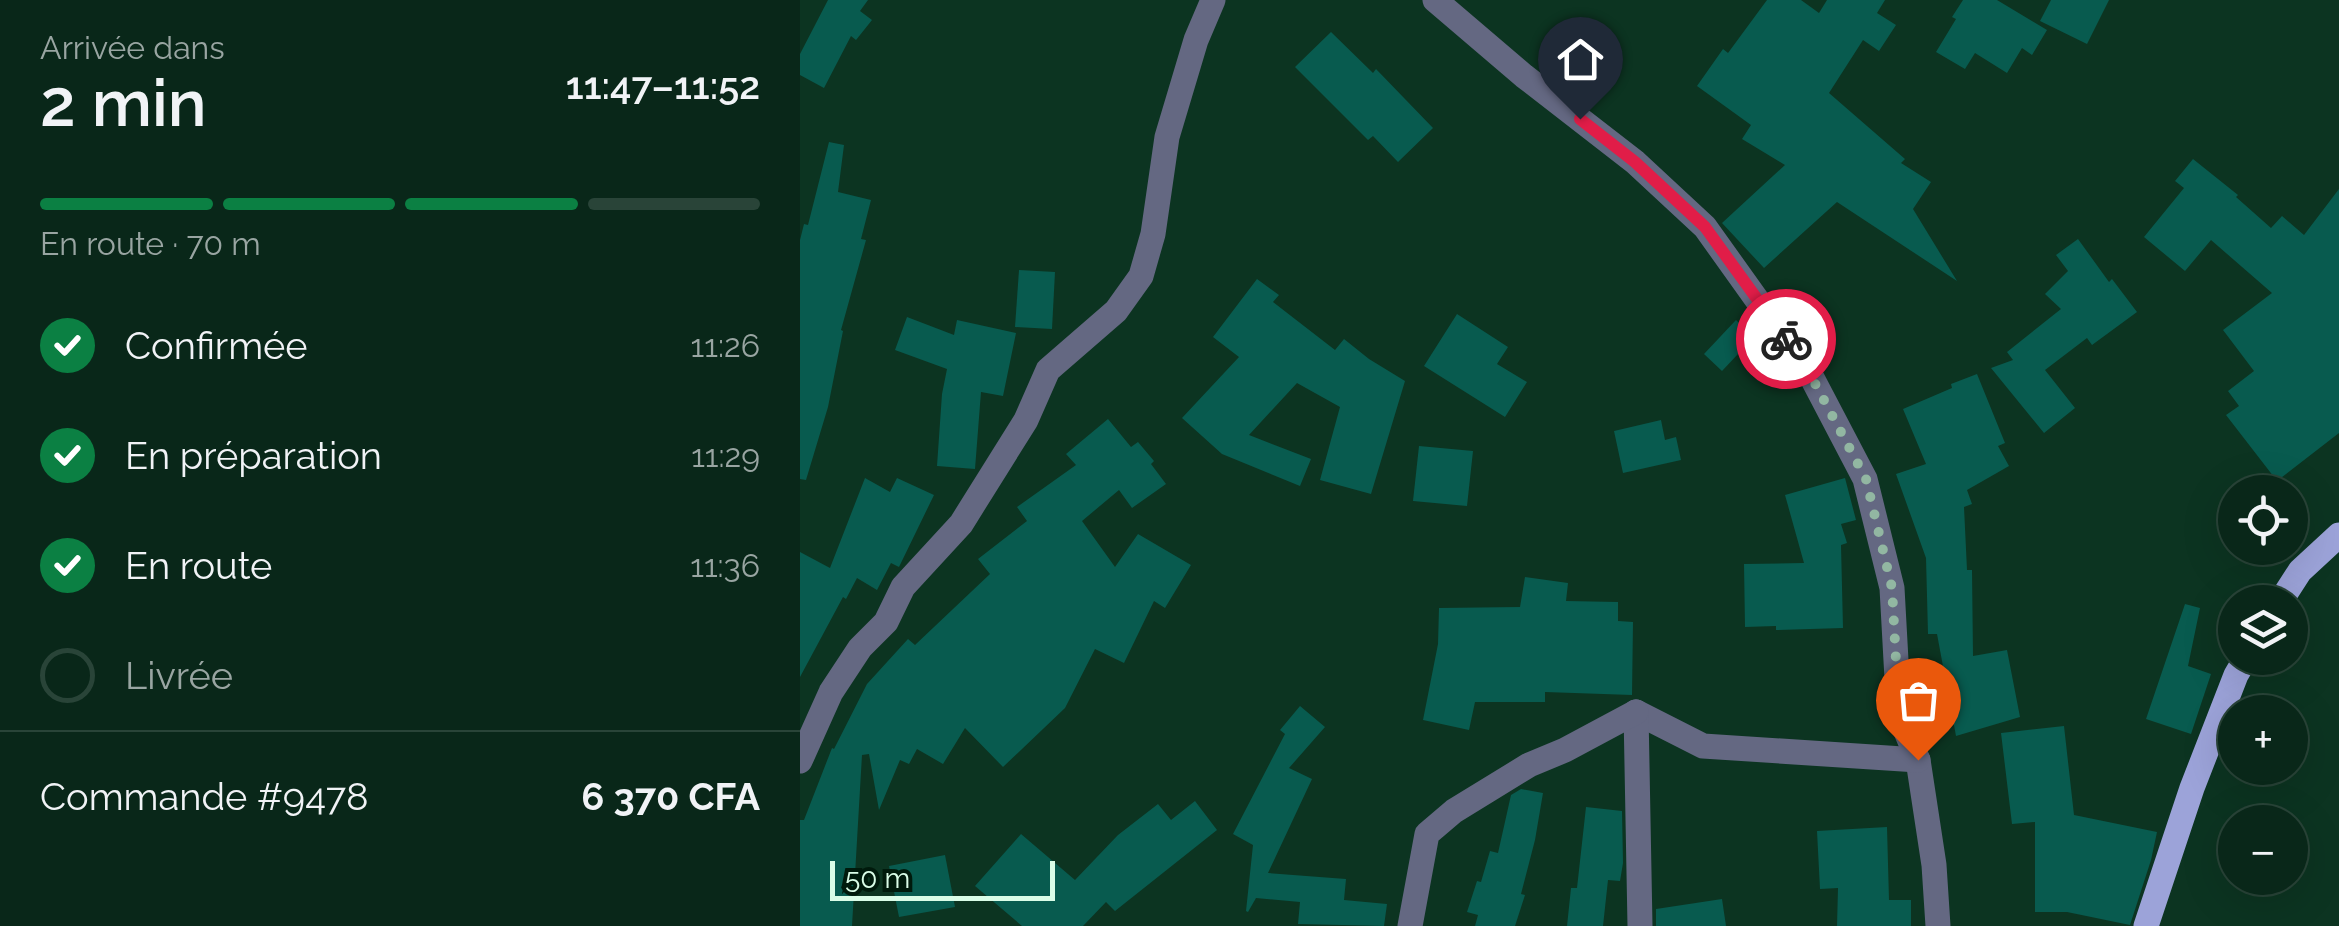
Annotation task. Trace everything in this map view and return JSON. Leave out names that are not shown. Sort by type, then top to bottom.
[{"type":"main road","points":[[2291,585],[2300,571],[2339,535]]},
{"type":"main road","points":[[2146,926],[2236,675]]},
{"type":"street","points":[[800,761],[831,692],[860,648],[886,622],[903,587],[960,524],[1026,420],[1048,370],[1116,310],[1142,276],[1153,234],[1167,137],[1196,40],[1213,0]]},
{"type":"street","points":[[1434,0],[1635,162],[1705,227],[1810,374],[1866,479],[1892,588],[1899,715],[1918,760],[1934,865],[1938,926]]},
{"type":"street","points":[[1636,712],[1704,746],[1918,760]]},
{"type":"street","points":[[1410,926],[1427,834],[1454,810],[1528,766],[1636,712]]},
{"type":"street","points":[[1636,712],[1640,926]]},
{"type":"building","points":[[828,0],[868,0],[860,11],[872,20],[856,40],[851,36],[824,88],[800,75],[800,54]]},
{"type":"building","points":[[1767,0],[1801,0],[1819,13],[1827,0],[1885,0],[1877,13],[1896,25],[1879,51],[1863,40],[1829,93],[1905,159],[1901,163],[1931,182],[1913,209],[1957,281],[1837,202],[1764,268],[1722,223],[1785,165],[1742,139],[1751,125],[1697,86],[1723,49],[1728,53]]},
{"type":"building","points":[[1963,0],[1997,0],[2047,30],[2032,55],[2022,48],[2007,73],[1975,53],[1965,69],[1936,52]]},
{"type":"building","points":[[2051,0],[2109,0],[2087,44],[2040,21]]},
{"type":"building","points":[[1331,32],[1373,73],[1376,69],[1433,128],[1398,162],[1373,136],[1368,140],[1295,67]]},
{"type":"building","points":[[829,142],[844,145],[838,192],[871,200],[861,239],[866,240],[841,330],[828,407],[806,480],[800,479],[800,240],[804,224],[808,225]]},
{"type":"building","points":[[2193,159],[2271,228],[2282,216],[2304,235],[2339,189],[2339,433],[2285,475],[2272,475],[2226,415],[2239,406],[2228,391],[2254,371],[2223,330],[2272,293],[2211,240],[2185,271],[2144,237],[2184,188],[2175,181]]},
{"type":"building","points":[[2078,239],[2137,312],[2092,345],[2087,338],[2045,370],[2075,408],[2044,433],[1991,368],[2013,360],[2007,352],[2061,309],[2045,294],[2068,271],[2056,255]]},
{"type":"building","points":[[1019,270],[1055,272],[1052,329],[1015,327]]},
{"type":"building","points":[[1257,279],[1279,295],[1273,302],[1335,350],[1344,339],[1405,381],[1371,494],[1320,480],[1340,407],[1297,383],[1249,435],[1311,459],[1300,486],[1222,454],[1182,418],[1239,357],[1213,337]]},
{"type":"building","points":[[1457,314],[1508,347],[1497,364],[1527,382],[1505,417],[1424,366]]},
{"type":"building","points":[[907,317],[954,335],[957,320],[1016,333],[1003,396],[981,392],[975,469],[937,466],[947,369],[895,350]]},
{"type":"building","points":[[1736,320],[1754,337],[1722,371],[1704,354]]},
{"type":"building","points":[[1977,374],[2005,443],[1998,446],[2009,466],[1967,490],[1972,504],[1964,507],[1967,570],[1972,570],[1973,656],[2007,650],[2020,717],[1956,736],[1937,634],[1928,634],[1926,558],[1896,474],[1926,464],[1903,409]]},
{"type":"building","points":[[1108,419],[1131,447],[1138,442],[1166,484],[1132,508],[1119,490],[1082,521],[1115,567],[1138,534],[1191,565],[1165,608],[1154,601],[1124,663],[1095,649],[1065,708],[1003,767],[965,728],[943,764],[917,749],[909,764],[900,760],[879,810],[869,754],[862,755],[852,926],[800,926],[800,820],[804,820],[832,748],[867,684],[908,639],[915,645],[990,574],[978,559],[1027,521],[1017,507],[1076,465],[1066,454]]},
{"type":"building","points":[[1661,420],[1665,440],[1676,437],[1681,460],[1623,473],[1614,431]]},
{"type":"building","points":[[1419,446],[1473,451],[1467,506],[1413,501]]},
{"type":"building","points":[[865,478],[890,492],[897,478],[934,495],[899,567],[891,563],[877,590],[857,578],[800,677],[800,552],[830,568]]},
{"type":"building","points":[[1845,478],[1856,520],[1841,524],[1847,543],[1841,545],[1843,628],[1745,627],[1744,564],[1804,563],[1785,495]]},
{"type":"building","points":[[1525,577],[1568,583],[1566,601],[1618,602],[1618,621],[1633,622],[1632,695],[1545,692],[1545,702],[1475,702],[1469,730],[1423,720],[1438,644],[1439,608],[1520,607]]},
{"type":"building","points":[[2185,604],[2200,608],[2188,666],[2211,674],[2191,734],[2146,719]]},
{"type":"building","points":[[1300,706],[1325,727],[1289,768],[1312,779],[1268,873],[1346,879],[1344,900],[1387,904],[1384,926],[1298,924],[1300,902],[1256,898],[1246,911],[1253,845],[1233,834],[1285,734],[1280,730]]},
{"type":"building","points":[[2064,726],[2074,815],[2157,832],[2130,925],[2067,912],[2035,912],[2035,822],[2012,824],[2001,733]]},
{"type":"building","points":[[1521,789],[1543,793],[1521,894],[1525,895],[1515,926],[1475,926],[1478,915],[1467,912],[1477,881],[1481,882],[1490,851],[1498,853],[1511,795]]},
{"type":"building","points":[[1195,801],[1217,830],[1115,911],[1106,902],[1083,926],[1022,926],[975,886],[1021,834],[1075,880],[1118,835],[1158,804],[1171,820]]},
{"type":"building","points":[[1586,807],[1622,811],[1623,863],[1620,881],[1608,880],[1603,926],[1567,926],[1571,888],[1577,888]]},
{"type":"building","points":[[1887,827],[1889,900],[1911,900],[1911,926],[1837,926],[1838,888],[1820,889],[1817,831]]},
{"type":"building","points":[[945,855],[955,907],[899,917],[889,866]]},
{"type":"building","points":[[1722,899],[1726,926],[1656,926],[1656,909]]},
{"type":"way so far","points":[[1786,339],[1810,374],[1866,479],[1892,588],[1899,715],[1918,760]]},
{"type":"route","points":[[1580,119],[1635,162],[1705,227],[1786,339]]}]
